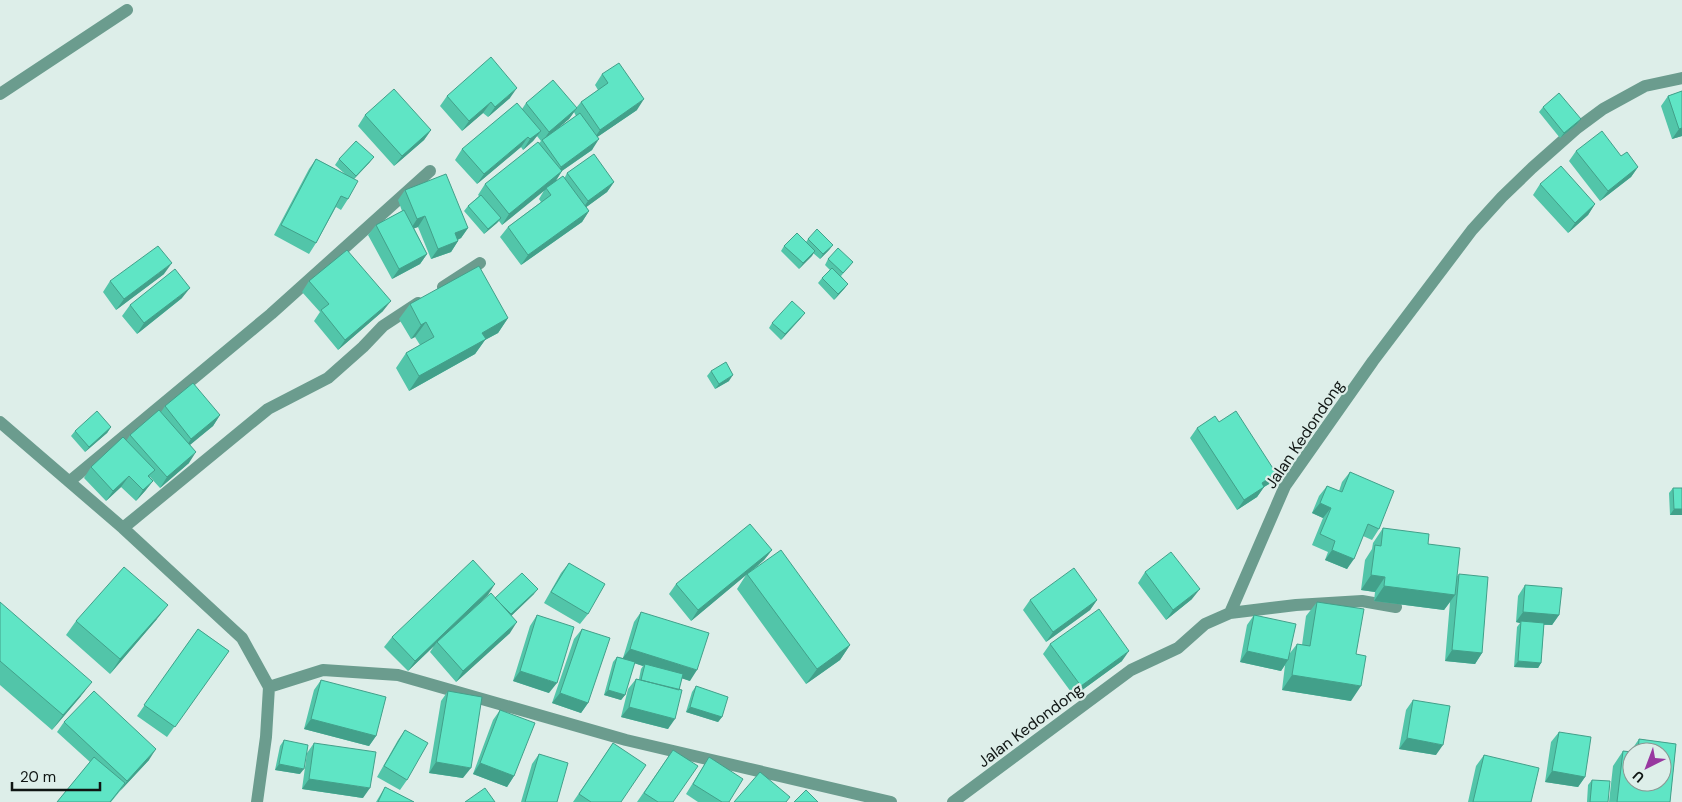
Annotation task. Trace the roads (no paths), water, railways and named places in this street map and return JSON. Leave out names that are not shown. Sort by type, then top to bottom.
[{"type":"street","points":[[0,94],[127,10]]},
{"type":"street","name":"Jalan Kedondong","points":[[953,802],[1131,670],[1178,648],[1205,624],[1230,613],[1285,486],[1373,361],[1472,230],[1532,168],[1576,129],[1603,109],[1645,86],[1682,78]]},
{"type":"street","points":[[70,481],[271,314],[430,171]]},
{"type":"street","points":[[123,528],[268,409],[328,378],[363,347],[383,326],[480,263]]},
{"type":"street","points":[[0,422],[123,528],[242,638],[269,687],[266,737],[257,802]]},
{"type":"street","points":[[1230,613],[1296,605],[1362,601],[1396,607]]},
{"type":"street","points":[[269,687],[323,670],[398,675],[626,740],[891,802]]}]
